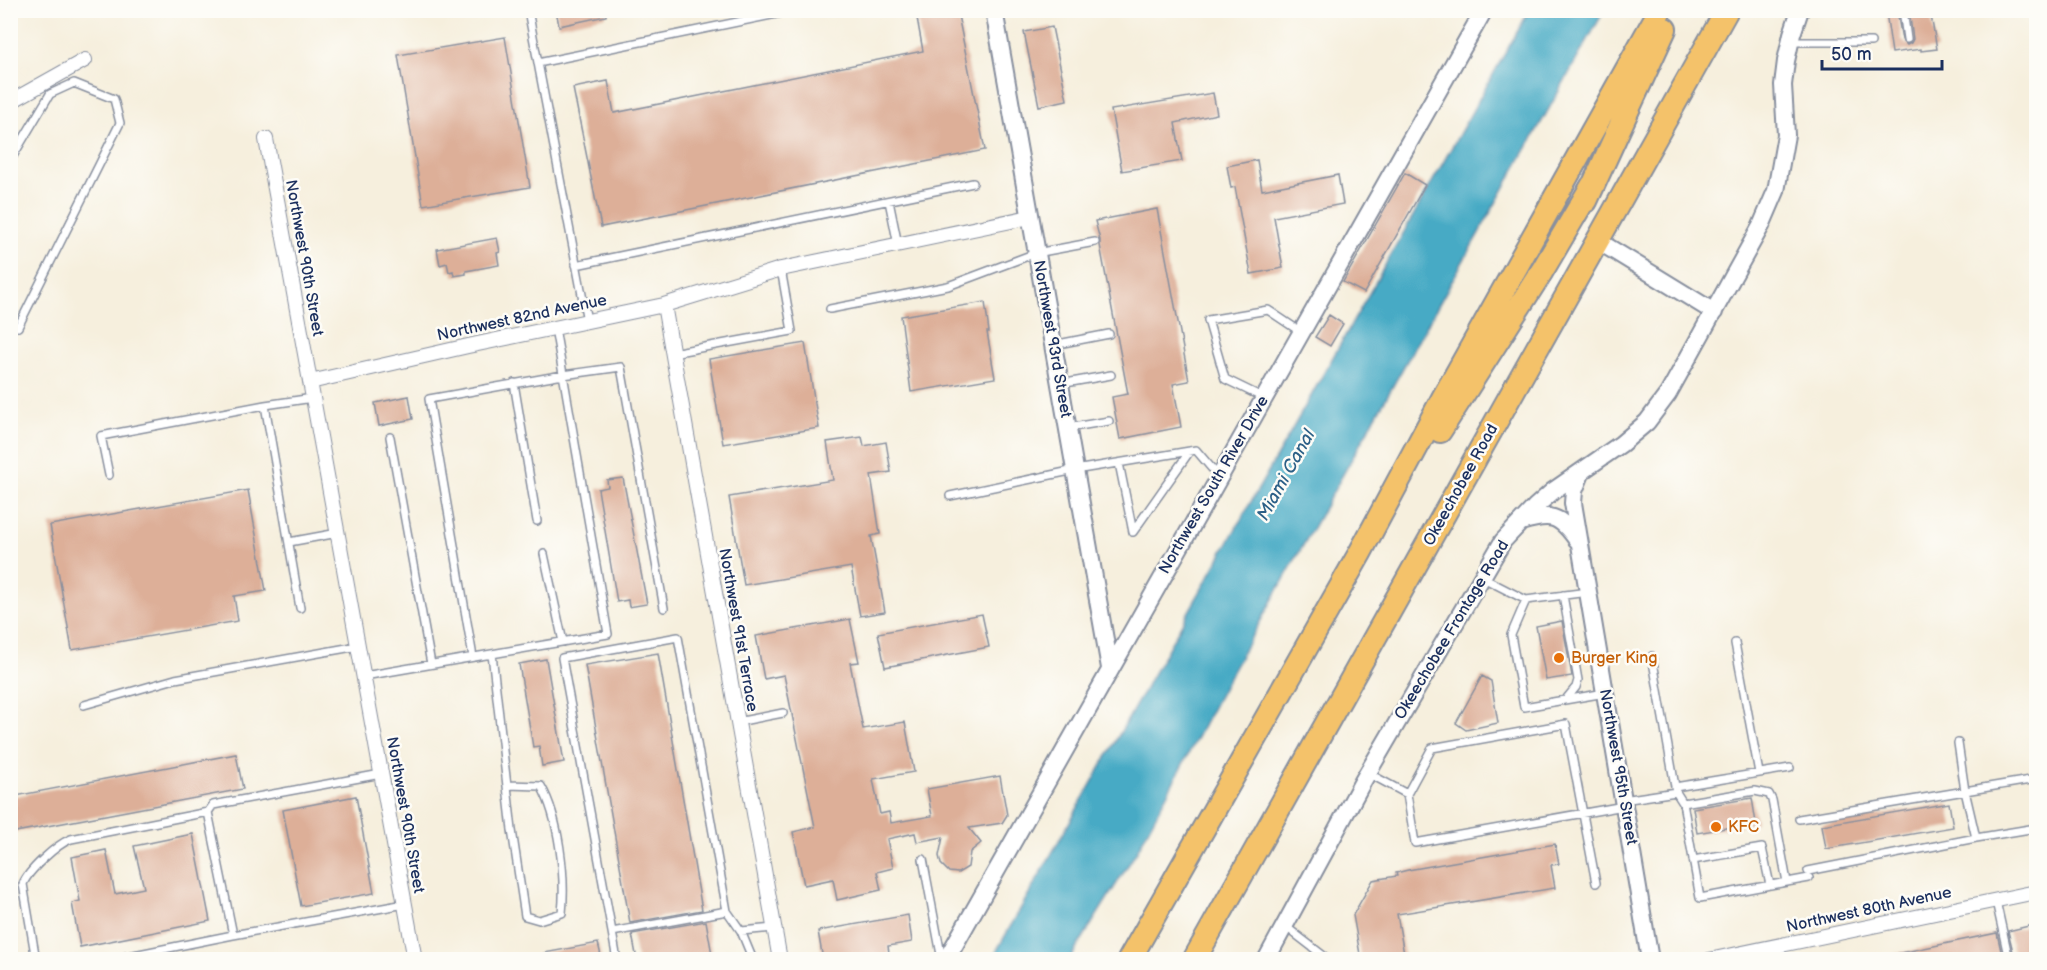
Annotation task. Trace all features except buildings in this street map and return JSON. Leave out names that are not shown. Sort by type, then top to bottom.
[{"type":"highway","points":[[1129,960],[1360,553],[1443,398],[1660,10]]},
{"type":"highway","points":[[1360,553],[1481,369],[1592,186],[1674,10]]},
{"type":"highway","name":"Okeechobee Road","points":[[1194,960],[1727,10]]},
{"type":"highway","points":[[1542,271],[1566,249],[1598,241],[1590,228],[1586,208],[1592,186]]},
{"type":"street","name":"Northwest 93rd Street","points":[[994,10],[1110,668]]},
{"type":"street","name":"Northwest South River Drive","points":[[944,960],[1484,10]]},
{"type":"street","name":"Okeechobee Frontage Road","points":[[1266,960],[1368,773],[1503,541],[1553,491],[1621,444],[1647,422],[1668,394],[1761,226],[1776,191],[1786,135],[1783,85],[1790,42],[1800,10]]},
{"type":"street","points":[[10,102],[47,88],[85,60]]},
{"type":"street","name":"Northwest 90th Street","points":[[266,139],[310,382]]},
{"type":"street","name":"Northwest 82nd Avenue","points":[[310,382],[664,305],[782,269],[1030,217]]},
{"type":"street","points":[[1598,241],[1714,312]]},
{"type":"street","name":"Northwest 91st Terrace","points":[[664,305],[780,960]]},
{"type":"street","points":[[310,382],[363,676]]},
{"type":"street","name":"Northwest 95th Street","points":[[1583,469],[1573,503],[1650,960]]},
{"type":"street","points":[[1520,522],[1536,517],[1554,517],[1569,529],[1579,543]]},
{"type":"street","name":"Northwest 90th Street","points":[[363,676],[415,960]]},
{"type":"street","name":"Northwest 80th Avenue","points":[[1709,960],[2037,892]]},
{"type":"lane","points":[[528,10],[587,321]]},
{"type":"lane","points":[[538,63],[796,10]]},
{"type":"lane","points":[[1903,10],[1907,39]]},
{"type":"lane","points":[[1790,42],[1871,42]]},
{"type":"lane","points":[[10,161],[47,88],[74,83],[114,99],[120,123],[18,327],[10,323]]},
{"type":"lane","points":[[576,265],[972,183]]},
{"type":"lane","points":[[889,201],[898,245]]},
{"type":"lane","points":[[830,309],[948,286],[1036,253],[1095,242]]},
{"type":"lane","points":[[672,353],[792,331],[782,269]]},
{"type":"lane","points":[[1264,398],[1225,379],[1208,320],[1268,310],[1301,332]]},
{"type":"lane","points":[[363,676],[608,634],[555,328]]},
{"type":"lane","points":[[1053,345],[1109,334]]},
{"type":"lane","points":[[473,657],[429,399],[514,383],[621,367],[664,608]]},
{"type":"lane","points":[[1060,384],[1111,375]]},
{"type":"lane","points":[[514,383],[537,521]]},
{"type":"lane","points":[[109,475],[101,436],[313,398]]},
{"type":"lane","points":[[265,405],[300,608]]},
{"type":"lane","points":[[1067,428],[1109,421]]},
{"type":"lane","points":[[390,437],[431,664]]},
{"type":"lane","points":[[951,496],[1075,470],[1196,450],[1219,477]]},
{"type":"lane","points":[[1119,463],[1133,532],[1190,451]]},
{"type":"lane","points":[[289,542],[338,533]]},
{"type":"lane","points":[[544,554],[563,642]]},
{"type":"lane","points":[[1480,577],[1526,600],[1588,592]]},
{"type":"lane","points":[[1563,595],[1578,680],[1576,687],[1565,699]]},
{"type":"lane","points":[[1526,600],[1511,635],[1524,707],[1605,693]]},
{"type":"lane","points":[[616,960],[562,658],[678,637],[727,911],[741,931],[753,960]]},
{"type":"lane","points":[[1735,643],[1759,773]]},
{"type":"lane","points":[[84,705],[175,679],[358,646]]},
{"type":"lane","points":[[492,654],[507,785],[525,916],[539,920],[562,913],[564,893],[556,830],[548,798],[541,786],[507,785]]},
{"type":"lane","points":[[1652,656],[1676,790],[1683,803],[1700,898],[1787,882],[1809,874],[1976,838],[2037,828]]},
{"type":"lane","points":[[737,722],[783,713]]},
{"type":"lane","points":[[1596,884],[1583,814],[1566,724],[1432,748],[1407,794],[1414,843],[1583,814],[1676,790],[1790,768]]},
{"type":"lane","points":[[1958,743],[1965,791],[1976,838]]},
{"type":"lane","points":[[1368,773],[1407,794]]},
{"type":"lane","points":[[36,960],[23,884],[31,872],[58,846],[71,839],[208,812],[213,805],[381,774]]},
{"type":"lane","points":[[1799,819],[2037,779]]},
{"type":"lane","points":[[1683,803],[1755,790],[1769,794],[1787,882]]},
{"type":"lane","points":[[208,812],[232,935]]},
{"type":"lane","points":[[1693,860],[1762,848],[1770,885]]},
{"type":"lane","points":[[923,859],[944,960]]},
{"type":"lane","points":[[1996,901],[2009,960]]},
{"type":"lane","points":[[109,960],[405,904]]},
{"type":"lane","points":[[612,932],[727,911]]},
{"type":"lane","points":[[1284,926],[1319,957],[1329,960]]},
{"type":"lane","points":[[741,931],[774,928]]},
{"type":"water","name":"Miami Canal","points":[[1529,11],[1604,11],[1229,677],[1137,851],[1070,959],[992,959]]},
{"type":"place","name":"Burger King","points":[[1559,658]]},
{"type":"place","name":"KFC","points":[[1716,827]]}]
